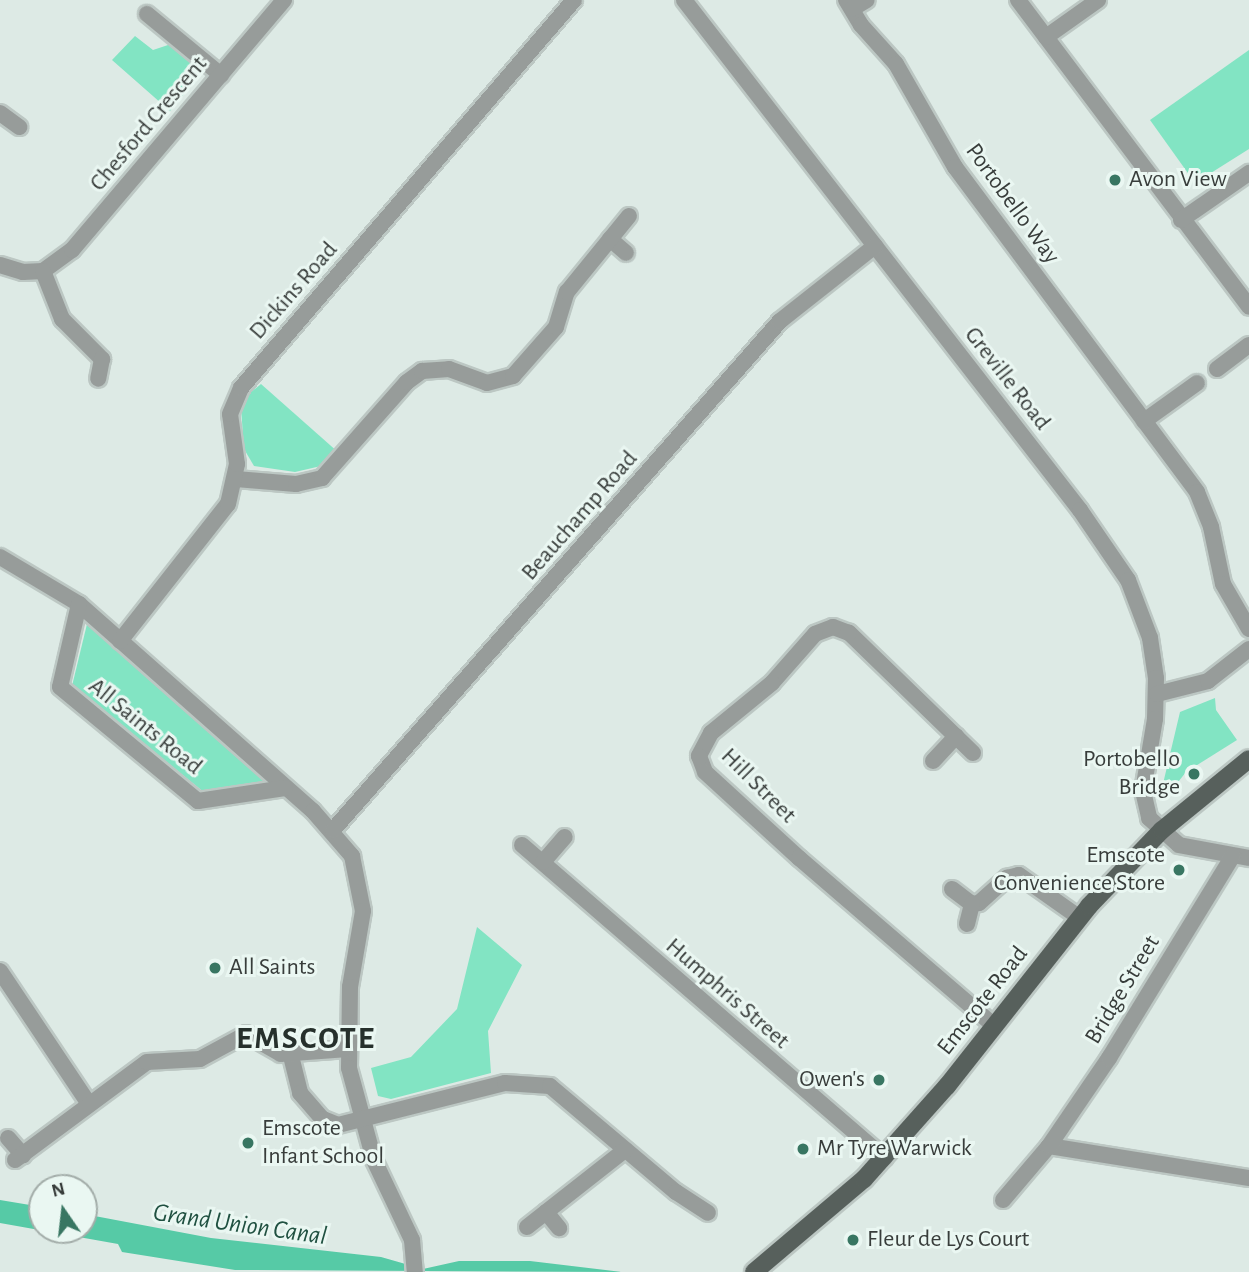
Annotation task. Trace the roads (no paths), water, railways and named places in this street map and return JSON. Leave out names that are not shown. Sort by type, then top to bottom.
[{"type":"main road","name":"Emscote Road","points":[[754,1272],[842,1201],[884,1158],[1080,918],[1162,830],[1249,759]]},
{"type":"street","name":"Chesford Crescent","points":[[43,271],[72,250],[284,0]]},
{"type":"street","name":"Dickins Road","points":[[120,641],[223,514],[236,479],[230,414],[241,388],[574,0]]},
{"type":"street","name":"Greville Road","points":[[684,0],[1117,561],[1144,617],[1157,694],[1143,791],[1147,815],[1162,830]]},
{"type":"street","name":"Portobello Way","points":[[867,0],[849,5],[896,64],[956,167],[1202,502],[1223,584],[1249,629]]},
{"type":"street","points":[[1018,0],[1249,309]]},
{"type":"street","points":[[1046,37],[1098,0]]},
{"type":"street","points":[[147,14],[221,75]]},
{"type":"street","points":[[0,113],[19,127]]},
{"type":"street","points":[[1181,220],[1249,173]]},
{"type":"street","points":[[236,479],[296,484],[322,478],[338,465],[407,382],[422,371],[449,369],[487,383],[513,376],[556,327],[567,292],[629,216]]},
{"type":"street","points":[[610,239],[626,253]]},
{"type":"street","name":"Beauchamp Road","points":[[333,830],[780,321],[875,246]]},
{"type":"street","points":[[0,265],[23,272],[43,271],[62,319],[102,359],[98,379]]},
{"type":"street","points":[[1217,369],[1249,345]]},
{"type":"street","points":[[1144,421],[1197,383]]},
{"type":"street","name":"All Saints Road","points":[[0,557],[79,604],[333,830],[352,856],[362,891],[363,927],[350,987],[347,1049],[361,1119],[414,1249],[415,1272]]},
{"type":"street","name":"All Saints Road","points":[[79,604],[60,688],[198,800],[285,788]]},
{"type":"street","name":"Hill Street","points":[[973,753],[849,633],[826,627],[757,697],[711,733],[699,756],[705,772],[799,858],[993,1026]]},
{"type":"street","points":[[1157,694],[1208,681],[1249,649]]},
{"type":"street","points":[[933,761],[956,736]]},
{"type":"street","name":"Bridge Street","points":[[1003,1200],[1049,1146],[1241,857],[1179,845],[1162,830]]},
{"type":"street","points":[[542,862],[565,836]]},
{"type":"street","name":"Humphris Street","points":[[522,845],[884,1158]]},
{"type":"street","points":[[972,904],[987,899],[1007,878],[1020,875],[1080,918]]},
{"type":"street","points":[[952,889],[972,904]]},
{"type":"street","points":[[967,925],[972,904]]},
{"type":"street","points":[[0,971],[89,1104]]},
{"type":"street","points":[[8,1138],[19,1157],[147,1062],[200,1059],[236,1035],[252,1036],[270,1050],[291,1056],[347,1049]]},
{"type":"street","points":[[291,1056],[300,1093],[323,1119],[338,1125],[505,1083],[532,1081],[565,1095],[625,1150],[708,1213]]},
{"type":"street","points":[[1049,1146],[1249,1178]]},
{"type":"street","points":[[527,1227],[625,1150]]},
{"type":"street","points":[[546,1212],[559,1228]]},
{"type":"place","name":"Avon View","points":[[1115,180]]},
{"type":"place","name":"Portobello Bridge","points":[[1194,774]]},
{"type":"place","name":"Emscote Convenience Store","points":[[1179,870]]},
{"type":"place","name":"All Saints","points":[[215,968]]},
{"type":"place","name":"Owen's","points":[[879,1080]]},
{"type":"place","name":"Emscote Infant School","points":[[248,1143]]},
{"type":"place","name":"Mr Tyre Warwick","points":[[803,1149]]},
{"type":"place","name":"Fleur de Lys Court","points":[[853,1240]]},
{"type":"district","name":"EMSCOTE","points":[[306,1038]]},
{"type":"water label","name":"Grand Union Canal","points":[[240,1225]]}]
